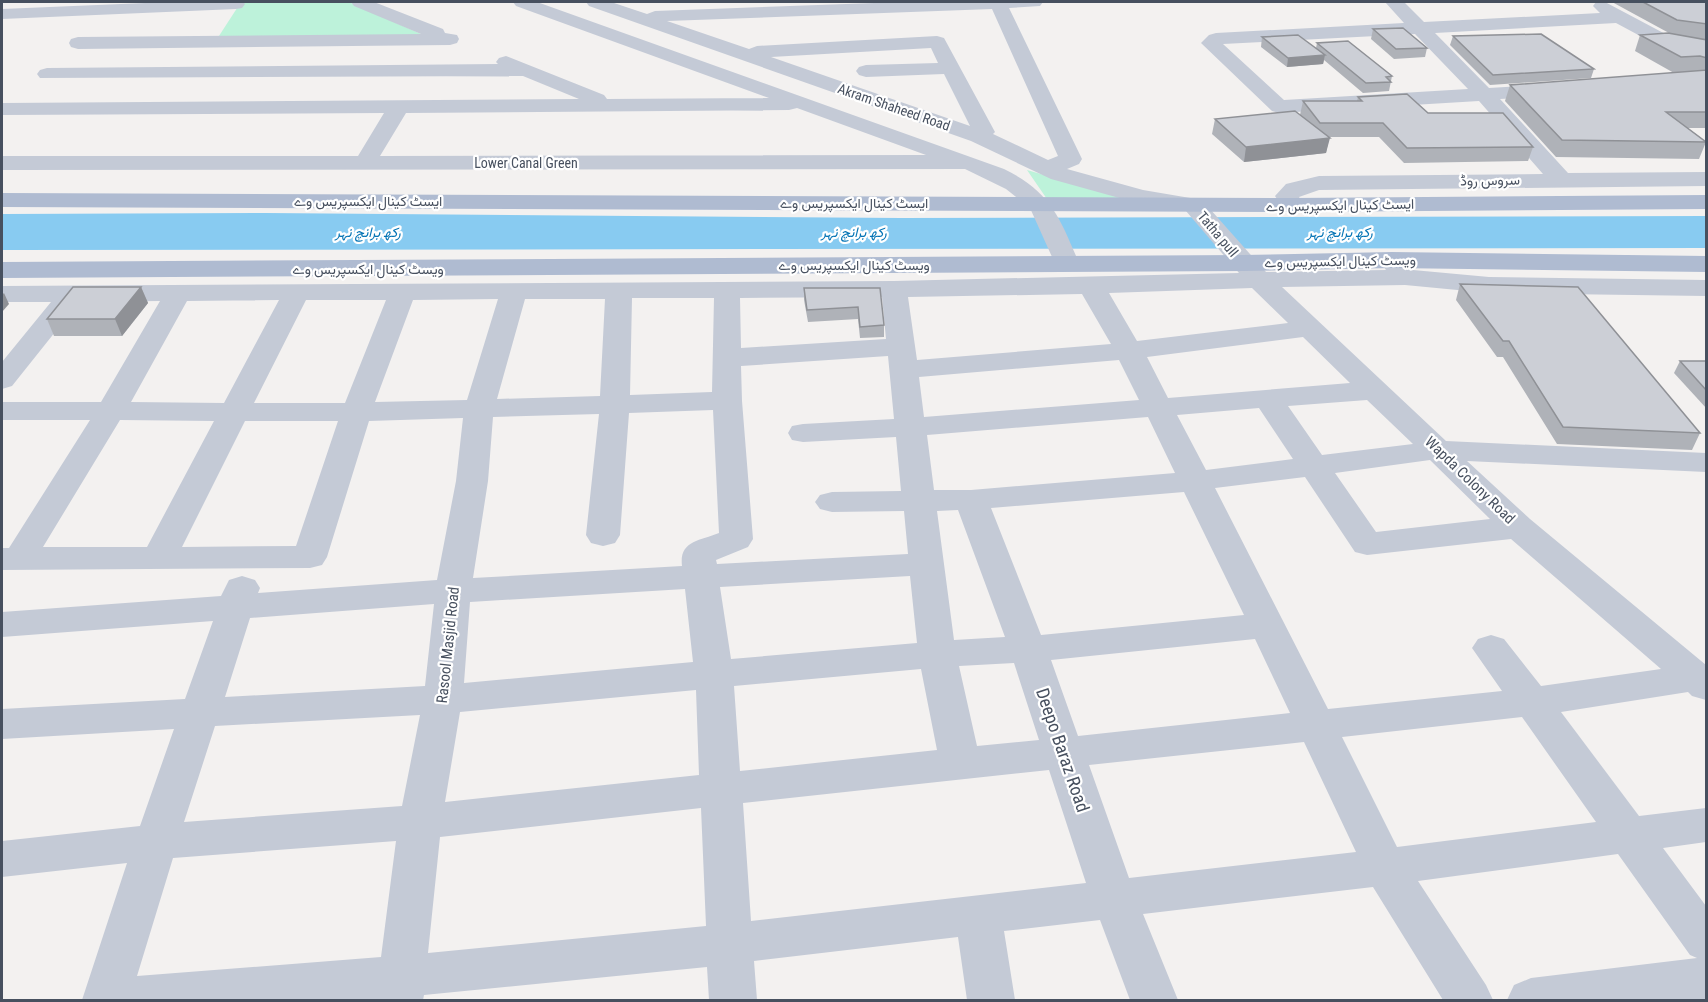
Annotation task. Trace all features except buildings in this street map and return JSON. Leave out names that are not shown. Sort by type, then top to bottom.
[{"type":"main road","points":[[882,203],[934,202],[968,198],[995,192],[1013,184]]},
{"type":"main road","name":"ایسٹ کینال ایکسپریس وے","points":[[2,200],[882,203],[1042,209],[1707,202]]},
{"type":"main road","name":"ویسٹ کینال ایکسپریس وے","points":[[1399,268],[1707,264]]},
{"type":"main road","name":"ویسٹ کینال ایکسپریس وے","points":[[2,270],[1073,268]]},
{"type":"street","name":"Akram Shaheed Road","points":[[522,2],[968,162]]},
{"type":"street","name":"Akram Shaheed Road","points":[[595,2],[979,136],[1008,148],[1047,169],[1141,197],[1197,209]]},
{"type":"street","points":[[638,17],[880,4],[1034,2]]},
{"type":"street","points":[[1394,2],[1485,94],[1555,179],[1571,204]]},
{"type":"street","points":[[1594,2],[1665,43],[1683,48],[1707,48]]},
{"type":"street","points":[[210,41],[237,3]]},
{"type":"street","points":[[2,14],[104,7],[237,3]]},
{"type":"street","points":[[371,3],[450,39],[610,105]]},
{"type":"street","points":[[998,3],[1071,159],[1047,169]]},
{"type":"street","points":[[8,109],[78,43],[104,7]]},
{"type":"street","points":[[2,34],[24,13]]},
{"type":"street","points":[[1566,89],[1279,107],[1210,43],[1216,39],[1620,17]]},
{"type":"street","points":[[78,43],[450,39]]},
{"type":"street","points":[[703,66],[742,53],[937,42],[984,132],[979,136]]},
{"type":"street","points":[[866,71],[951,68]]},
{"type":"street","points":[[47,74],[526,70]]},
{"type":"street","points":[[8,109],[789,104],[797,100]]},
{"type":"street","points":[[365,163],[399,106]]},
{"type":"street","points":[[968,162],[990,157],[1008,148]]},
{"type":"street","name":"Lower Canal Green","points":[[2,163],[916,164],[968,162],[1013,184],[1042,209]]},
{"type":"street","points":[[2,174],[872,176],[911,174],[915,172],[916,164]]},
{"type":"street","name":"سروس روڈ","points":[[1292,205],[1287,196],[1294,189],[1319,183],[1707,179]]},
{"type":"street","points":[[1414,181],[1432,204]]},
{"type":"street","points":[[1042,209],[1073,268],[1129,351],[1268,625],[1385,867],[1469,1000]]},
{"type":"street","name":"Tatha pull","points":[[1197,209],[1246,265]]},
{"type":"street","points":[[2,294],[894,289],[1073,268],[1246,265],[1399,268],[1489,285],[1707,288]]},
{"type":"street","name":"Wapda Colony Road","points":[[1246,265],[1518,527],[1701,682]]},
{"type":"street","points":[[894,289],[937,654],[960,764]]},
{"type":"street","points":[[158,559],[297,291]]},
{"type":"street","points":[[10,559],[310,557],[356,412],[403,291]]},
{"type":"street","points":[[727,291],[727,401],[736,538],[698,554],[714,674],[723,790],[733,1000]]},
{"type":"street","name":"Rasool Masjid Road","points":[[401,988],[420,822],[443,699],[453,591],[472,480],[479,408],[514,292]]},
{"type":"street","points":[[603,535],[615,405],[619,292]]},
{"type":"street","points":[[10,559],[111,411],[178,293]]},
{"type":"street","points":[[2,380],[71,294]]},
{"type":"street","points":[[726,358],[901,358],[1129,351],[1311,328]]},
{"type":"street","points":[[803,432],[912,427],[1375,390]]},
{"type":"street","points":[[1267,398],[1367,544],[1518,527]]},
{"type":"street","points":[[2,411],[356,412],[727,401]]},
{"type":"street","points":[[832,502],[971,500],[1194,481],[1438,450],[1707,462]]},
{"type":"street","name":"Deepo Baraz Road","points":[[971,500],[1028,649],[1114,898],[1154,1000]]},
{"type":"street","points":[[106,1000],[156,842],[252,558]]},
{"type":"street","points":[[2,624],[453,591],[925,564]]},
{"type":"street","points":[[2,723],[443,699],[937,654],[1028,649],[1268,625]]},
{"type":"street","points":[[1491,648],[1707,941]]},
{"type":"street","points":[[2,859],[156,842],[420,822],[1317,726],[1701,682]]},
{"type":"street","points":[[111,1000],[401,988],[731,944],[1385,867],[1707,825]]},
{"type":"street","points":[[978,914],[991,1000]]},
{"type":"street","points":[[1531,1000],[1707,978]]},
{"type":"green space","points":[[241,2],[349,2],[430,38],[217,39]]},
{"type":"green space","points":[[1027,170],[1130,200],[1049,202]]},
{"type":"water","name":"رکھ برانچ نہر","points":[[266,213],[901,218],[1706,216],[1706,248],[2,250],[2,214]]}]
